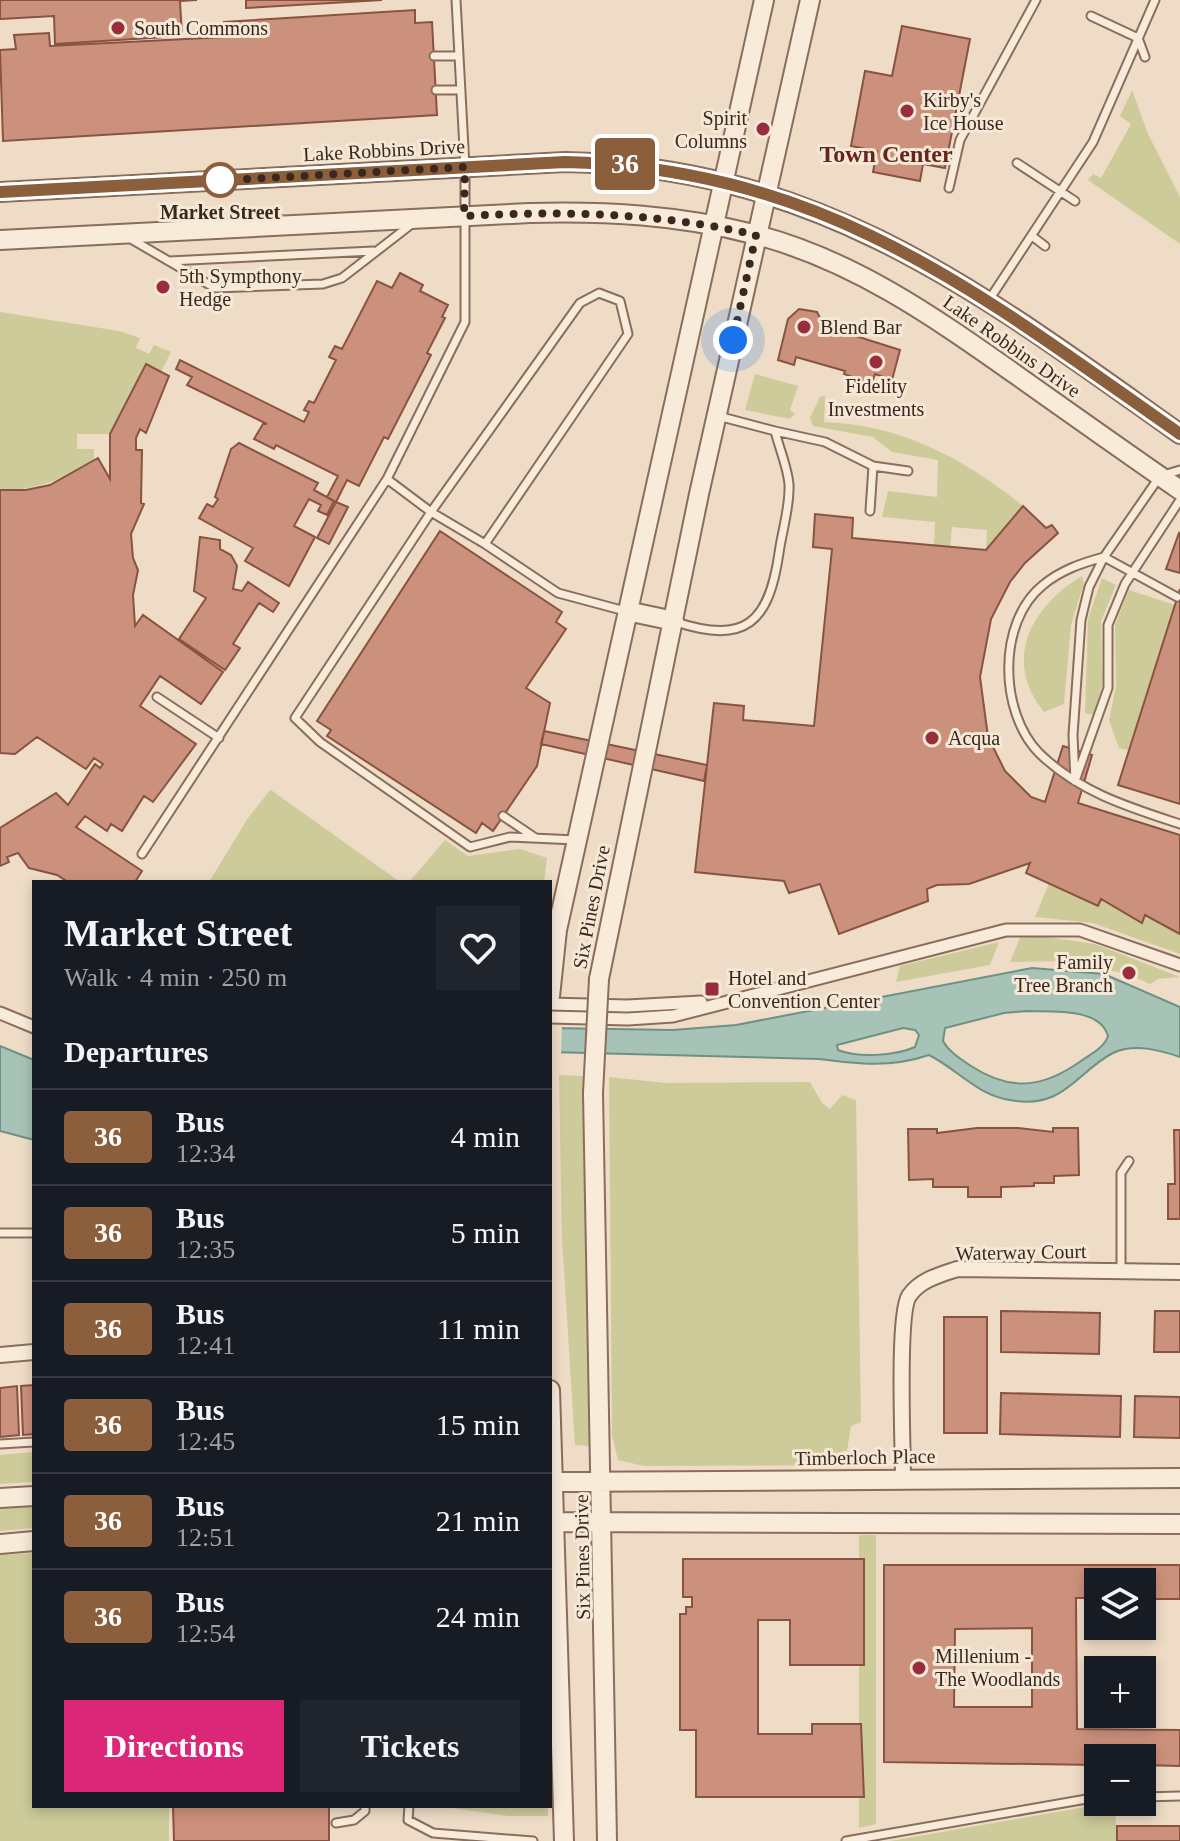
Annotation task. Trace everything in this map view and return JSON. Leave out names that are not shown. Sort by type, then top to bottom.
[{"type":"street","name":"Six Pines Drive","points":[[552,970],[627,611],[764,0]]},
{"type":"street","name":"Six Pines Drive","points":[[607,1841],[603,1481],[593,1093],[599,979],[606,931],[717,415],[810,0]]},
{"type":"street","name":"Lake Robbins Drive","points":[[0,192],[565,162],[630,164],[723,181],[767,192],[895,246],[989,300],[1180,434]]},
{"type":"street","name":"Lake Robbins Drive","points":[[0,240],[464,216],[613,213],[713,225],[756,235],[851,270],[913,304],[1180,490]]},
{"type":"street","points":[[627,611],[674,621]]},
{"type":"street","points":[[552,1017],[662,1018],[1006,930],[1032,927],[1088,931],[1180,965]]},
{"type":"street","points":[[552,1004],[627,1006],[720,1001]]},
{"type":"street","points":[[0,1013],[32,1026]]},
{"type":"street","name":"Waterway Court","points":[[903,1478],[907,1298],[925,1280],[957,1269],[1180,1272]]},
{"type":"street","points":[[0,1355],[32,1352]]},
{"type":"street","name":"Timberloch Place","points":[[552,1482],[1180,1478]]},
{"type":"street","name":"Six Pines Drive","points":[[552,1482],[564,1841]]},
{"type":"street","points":[[0,1498],[32,1496]]},
{"type":"street","points":[[552,1522],[1180,1524]]},
{"type":"street","points":[[0,1544],[32,1541]]},
{"type":"lane","points":[[142,854],[387,479],[462,333],[466,310],[465,167],[456,0]]},
{"type":"lane","points":[[949,188],[960,140],[1036,0]]},
{"type":"lane","points":[[989,300],[1093,142],[1155,0]]},
{"type":"lane","points":[[1091,16],[1138,38],[1145,57]]},
{"type":"lane","points":[[434,56],[459,56]]},
{"type":"lane","points":[[436,90],[461,90]]},
{"type":"lane","points":[[1017,163],[1075,201]]},
{"type":"lane","points":[[122,234],[206,285],[225,289],[334,282],[419,218]]},
{"type":"lane","points":[[1032,236],[1045,246]]},
{"type":"lane","points":[[167,261],[373,251]]},
{"type":"lane","points":[[485,544],[628,334],[620,301],[599,293],[580,303],[431,512],[295,718],[320,742],[470,847],[510,837],[577,840]]},
{"type":"lane","points":[[717,415],[825,442],[873,466],[908,471]]},
{"type":"lane","points":[[674,621],[697,629],[731,631],[766,609],[775,584],[789,485],[775,431]]},
{"type":"lane","points":[[870,511],[873,466]]},
{"type":"lane","points":[[1075,781],[1073,735],[1081,620],[1089,587],[1104,557],[1160,476],[1180,470]]},
{"type":"lane","points":[[387,479],[431,512],[558,593],[627,611]]},
{"type":"lane","points":[[1075,781],[1108,688],[1108,625],[1132,572],[1180,500]]},
{"type":"lane","points":[[1177,597],[1104,557],[1074,565],[1042,585],[1017,623],[1009,657],[1019,725],[1036,750],[1075,781],[1108,800],[1180,824]]},
{"type":"lane","points":[[157,697],[219,738]]},
{"type":"lane","points":[[503,816],[537,839]]},
{"type":"lane","points":[[1121,1271],[1121,1173],[1129,1161]]},
{"type":"lane","points":[[0,1233],[32,1233]]},
{"type":"lane","points":[[0,1444],[32,1442]]},
{"type":"lane","points":[[1156,1797],[1180,1796]]},
{"type":"lane","points":[[846,1841],[1084,1799]]},
{"type":"lane","points":[[336,1823],[354,1820],[365,1808]]},
{"type":"lane","points":[[409,1808],[408,1820],[433,1833],[533,1841]]},
{"type":"shaded area","points":[[1132,90],[1148,134],[1180,197],[1180,244],[1088,180],[1093,174],[1101,178],[1131,124],[1120,116]]},
{"type":"shaded area","points":[[0,312],[119,331],[140,338],[136,348],[149,354],[154,345],[171,352],[161,372],[145,364],[110,434],[77,434],[77,449],[94,449],[94,460],[73,473],[24,489],[0,490]]},
{"type":"shaded area","points":[[755,374],[798,386],[790,410],[795,414],[790,419],[745,410]]},
{"type":"shaded area","points":[[825,396],[824,422],[880,430],[930,447],[978,473],[1023,506],[986,550],[987,530],[952,527],[950,547],[934,545],[935,522],[882,517],[888,491],[937,497],[938,460],[892,452],[873,437],[813,426],[810,418],[820,397]]},
{"type":"shaded area","points":[[1082,576],[1084,583],[1071,625],[1064,704],[1044,712],[1031,693],[1025,673],[1024,654],[1028,636],[1049,603]]},
{"type":"shaded area","points":[[1102,578],[1116,585],[1101,621],[1102,685],[1094,715],[1085,713],[1088,619]]},
{"type":"shaded area","points":[[1129,590],[1175,605],[1128,750],[1119,748],[1109,720],[1116,687],[1115,625]]},
{"type":"shaded area","points":[[271,789],[397,880],[210,880],[248,818]]},
{"type":"shaded area","points":[[445,840],[468,856],[520,849],[547,858],[544,880],[411,880]]},
{"type":"shaded area","points":[[1050,881],[1097,906],[1101,899],[1142,923],[1145,915],[1176,931],[1180,934],[1180,954],[1093,923],[1035,917]]},
{"type":"shaded area","points":[[1039,936],[1095,944],[1180,977],[1158,979],[1150,984],[1134,977],[1136,972],[1125,968],[1122,973],[1065,961],[1010,962],[1020,938]]},
{"type":"shaded area","points":[[999,942],[990,965],[896,982],[900,966]]},
{"type":"shaded area","points":[[1032,968],[1104,974],[1180,1007],[1180,1057],[1147,1049],[1121,1050],[1100,1061],[1056,1095],[1028,1102],[987,1093],[929,1055],[874,1064],[819,1059],[552,1052],[552,1028],[673,1030],[736,1025]],"holes":[[[1061,1012],[1095,1020],[1108,1036],[1097,1050],[1067,1070],[1040,1081],[1013,1083],[1000,1080],[971,1066],[948,1049],[943,1041],[945,1028],[1004,1013]],[[903,1028],[915,1030],[919,1035],[915,1047],[897,1052],[876,1055],[838,1050],[837,1045]]]},
{"type":"shaded area","points":[[0,1046],[32,1059],[32,1139],[0,1131]]},
{"type":"shaded area","points":[[559,1075],[583,1076],[590,1446],[575,1445],[562,1239]]},
{"type":"shaded area","points":[[609,1077],[666,1083],[810,1082],[822,1103],[830,1109],[842,1095],[856,1100],[861,1422],[851,1426],[847,1451],[843,1451],[843,1465],[644,1466],[618,1460],[612,1436]]},
{"type":"shaded area","points":[[32,1452],[32,1482],[0,1484],[0,1455]]},
{"type":"shaded area","points":[[32,1505],[32,1528],[0,1531],[0,1508]]},
{"type":"shaded area","points":[[859,1535],[876,1535],[876,1824],[859,1828]]},
{"type":"shaded area","points":[[32,1553],[32,1808],[169,1808],[169,1841],[0,1841],[0,1555]]},
{"type":"shaded area","points":[[1084,1807],[1084,1816],[1116,1816],[1117,1841],[890,1841]]},
{"type":"shaded area","points":[[452,1808],[548,1808],[548,1816],[508,1816]]},
{"type":"pier","points":[[552,1024],[562,1025],[561,1057],[552,1056]]},
{"type":"building","name":"South Commons","points":[[0,0],[197,0],[180,1],[182,36],[55,44],[54,16],[0,19]]},
{"type":"building","name":"South Commons","points":[[246,0],[382,0],[246,8]]},
{"type":"building","points":[[415,10],[415,23],[432,22],[437,115],[3,141],[0,50],[16,49],[14,35],[49,33],[50,46],[225,37],[224,22]]},
{"type":"building","name":"Kirby's Ice House","points":[[902,26],[970,39],[945,168],[923,164],[920,181],[873,172],[877,151],[851,146],[865,71],[892,76]]},
{"type":"building","points":[[400,273],[423,285],[420,291],[448,305],[442,317],[445,318],[427,353],[431,355],[388,439],[384,437],[359,486],[347,480],[336,502],[327,497],[338,476],[276,445],[274,449],[254,439],[263,424],[267,424],[187,385],[192,377],[176,369],[180,360],[304,422],[309,412],[304,410],[309,401],[314,403],[336,360],[329,357],[335,346],[342,349],[377,281],[392,288]]},
{"type":"building","points":[[799,309],[817,312],[824,326],[900,350],[892,380],[875,374],[873,380],[865,382],[844,374],[845,371],[796,357],[794,365],[778,360],[788,319]]},
{"type":"building","points":[[146,364],[169,376],[146,433],[140,429],[136,438],[136,450],[142,450],[141,503],[144,504],[131,534],[133,558],[138,570],[133,595],[135,626],[143,615],[223,672],[201,704],[160,676],[140,706],[196,744],[153,802],[144,796],[122,831],[111,824],[107,831],[85,816],[76,827],[142,871],[136,880],[65,880],[29,868],[18,853],[7,857],[9,862],[0,866],[0,828],[56,793],[68,805],[95,764],[100,768],[103,764],[94,758],[86,769],[37,737],[15,754],[0,753],[0,490],[26,490],[50,485],[98,458],[110,479],[110,434]]},
{"type":"building","points":[[239,443],[318,483],[314,490],[334,501],[327,515],[318,511],[321,505],[309,499],[294,526],[315,537],[289,586],[245,561],[253,548],[199,518],[207,504],[213,507],[218,499],[215,497],[231,449]]},
{"type":"building","points":[[336,502],[348,507],[329,544],[317,538]]},
{"type":"building","points":[[1023,506],[1046,528],[1052,525],[1058,533],[1025,563],[1010,582],[991,619],[980,677],[988,737],[1005,771],[1031,797],[1045,802],[1063,746],[1092,755],[1078,803],[1180,835],[1180,934],[1145,915],[1142,923],[1101,899],[1098,906],[1026,873],[1030,863],[969,884],[937,885],[927,889],[928,901],[839,934],[820,884],[789,893],[784,881],[695,872],[714,703],[744,706],[743,720],[814,726],[832,549],[813,547],[815,514],[853,518],[852,538],[986,550]]},
{"type":"building","points":[[440,531],[562,612],[556,622],[566,629],[526,688],[550,703],[537,766],[493,831],[482,823],[476,833],[327,736],[331,730],[317,721]]},
{"type":"building","points":[[1180,534],[1180,573],[1166,569]]},
{"type":"building","points":[[200,537],[220,540],[220,549],[231,555],[237,566],[233,589],[242,591],[248,582],[279,603],[273,612],[259,603],[233,644],[240,648],[225,670],[179,639],[206,598],[194,591]]},
{"type":"building","points":[[1180,589],[1180,804],[1118,785]]},
{"type":"building","points":[[544,731],[707,765],[704,781],[541,744]]},
{"type":"building","points":[[977,1128],[1053,1132],[1053,1128],[1078,1128],[1079,1175],[1054,1176],[1054,1183],[1001,1187],[1001,1197],[968,1197],[968,1187],[933,1187],[933,1179],[909,1180],[908,1129],[937,1129],[937,1133]]},
{"type":"building","points":[[1174,1130],[1180,1130],[1180,1219],[1168,1219],[1168,1184],[1175,1184]]},
{"type":"building","points":[[1001,1311],[1100,1313],[1099,1354],[1001,1352]]},
{"type":"building","points":[[1155,1311],[1180,1311],[1180,1352],[1154,1352]]},
{"type":"building","points":[[944,1317],[987,1317],[987,1433],[944,1433]]},
{"type":"building","points":[[32,1385],[32,1434],[23,1435],[21,1386]]},
{"type":"building","points":[[17,1386],[19,1435],[0,1437],[0,1388]]},
{"type":"building","points":[[1001,1393],[1121,1396],[1120,1437],[1000,1434]]},
{"type":"building","points":[[1135,1396],[1180,1397],[1180,1438],[1134,1437]]},
{"type":"building","points":[[683,1559],[864,1559],[864,1665],[790,1665],[790,1620],[758,1620],[758,1734],[812,1734],[812,1724],[861,1724],[864,1797],[696,1797],[696,1730],[680,1730],[680,1614],[686,1614],[686,1607],[692,1607],[692,1597],[683,1597]]},
{"type":"building","name":"Millenium - The Woodlands","points":[[884,1565],[1180,1565],[1180,1599],[1156,1599],[1156,1568],[1084,1568],[1084,1598],[1076,1598],[1077,1729],[1180,1730],[1180,1766],[1156,1765],[1156,1744],[1084,1744],[1084,1765],[884,1762]],"holes":[[[1032,1628],[1032,1707],[954,1707],[955,1629]]]},
{"type":"building","points":[[173,1808],[329,1808],[329,1841],[174,1841]]},
{"type":"building","points":[[1117,1826],[1180,1826],[1180,1841],[1117,1841]]},
{"type":"bus line","name":"36","points":[[0,192],[565,162],[630,164],[695,175],[767,192],[836,218],[895,246],[994,303],[1180,434]]},
{"type":"place","name":"South Commons","points":[[118,28]]},
{"type":"place","name":"Kirby's Ice House","points":[[907,111]]},
{"type":"place","name":"Spirit Columns","points":[[763,129]]},
{"type":"place","name":"Market Street","points":[[220,180]]},
{"type":"place","name":"5th Sympthony Hedge","points":[[163,287]]},
{"type":"place","name":"Blend Bar","points":[[804,327]]},
{"type":"place","name":"Fidelity Investments","points":[[876,362]]},
{"type":"place","name":"Acqua","points":[[932,738]]},
{"type":"place","name":"Family Tree Branch","points":[[1129,973]]},
{"type":"place","name":"Hotel and Convention Center","points":[[712,989]]},
{"type":"place","name":"Millenium - The Woodlands","points":[[919,1668]]},
{"type":"district","name":"Town Center","points":[[886,154]]},
{"type":"route","points":[[220,180],[212,181],[465,167],[464,216],[613,213],[669,217],[756,235],[733,340]]}]
